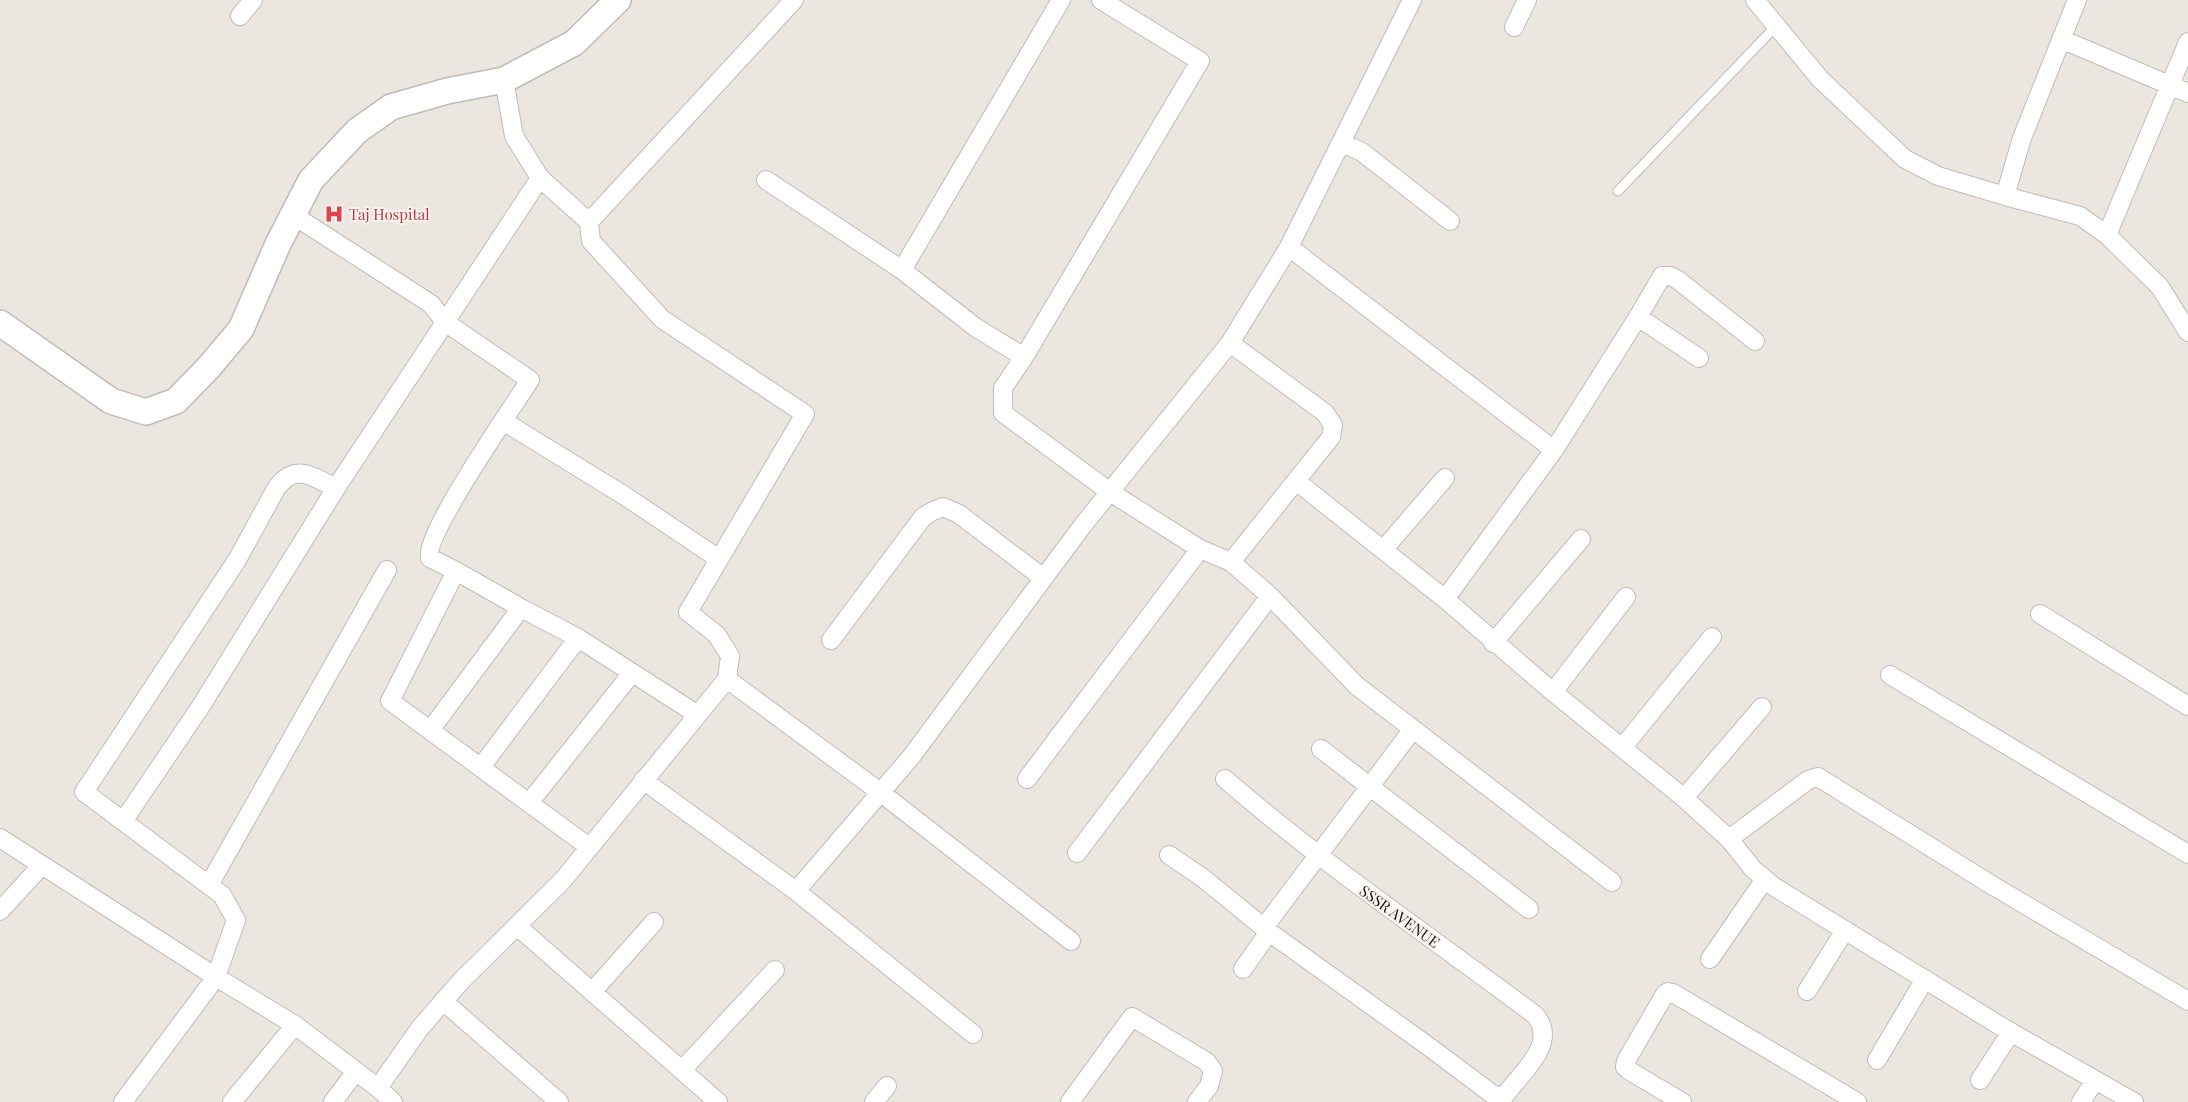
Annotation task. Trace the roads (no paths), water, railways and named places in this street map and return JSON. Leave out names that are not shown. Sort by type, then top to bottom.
[{"type":"street","points":[[240,16],[253,0]]},
{"type":"street","points":[[0,323],[111,401],[146,412],[176,401],[210,367],[241,329],[311,180],[357,131],[391,107],[447,91],[504,80],[574,43],[618,0]]},
{"type":"street","points":[[588,222],[794,0]]},
{"type":"street","points":[[902,270],[1061,0]]},
{"type":"street","points":[[1102,0],[1200,61],[1003,388],[1003,413],[1110,492],[1200,549],[1231,562],[1270,596],[1357,686],[1612,882]]},
{"type":"street","points":[[796,891],[911,757],[1043,578],[1230,343],[1289,248],[1412,0]]},
{"type":"street","points":[[1514,27],[1528,0]]},
{"type":"street","points":[[1755,0],[1820,79],[1904,158],[1938,176],[2080,216],[2107,235],[2160,287],[2184,326]]},
{"type":"street","points":[[2004,196],[2022,138],[2077,0]]},
{"type":"street","points":[[2061,39],[2188,93]]},
{"type":"street","points":[[2107,235],[2188,42]]},
{"type":"street","points":[[378,1088],[420,1028],[443,1001],[563,880],[727,679],[730,656],[718,636],[688,612],[806,414],[662,319],[591,241],[588,222],[540,178],[514,136],[504,80]]},
{"type":"street","points":[[1342,143],[1362,152],[1450,221]]},
{"type":"street","points":[[124,820],[201,706],[336,488],[540,178]]},
{"type":"street","points":[[766,180],[902,270],[975,327],[1024,356]]},
{"type":"street","points":[[293,215],[431,304],[445,322],[530,380],[442,519],[430,548],[430,558],[578,638],[698,715]]},
{"type":"street","points":[[1289,248],[1554,450]]},
{"type":"street","points":[[1445,599],[1554,450],[1662,276],[1670,276],[1678,280],[1755,341]]},
{"type":"street","points":[[2184,326],[2188,303]]},
{"type":"street","points":[[1638,317],[1699,358]]},
{"type":"street","points":[[1230,343],[1325,413],[1333,425],[1331,437],[1231,562]]},
{"type":"street","points":[[503,421],[625,496],[719,559]]},
{"type":"street","points":[[123,1102],[216,977],[236,920],[222,895],[84,792],[237,560],[277,486],[286,476],[294,472],[305,474],[336,488]]},
{"type":"street","points":[[1384,550],[1445,478]]},
{"type":"street","points":[[1296,481],[1445,599],[1493,643],[1684,798],[1729,839],[1753,869],[1765,879],[2012,1032],[2134,1102]]},
{"type":"street","points":[[831,640],[923,517],[943,507],[959,514],[1043,578]]},
{"type":"street","points":[[1493,643],[1581,539]]},
{"type":"street","points":[[1026,779],[1200,549]]},
{"type":"street","points":[[209,885],[387,570]]},
{"type":"street","points":[[456,572],[390,701],[431,729],[589,848]]},
{"type":"street","points":[[1077,853],[1270,596]]},
{"type":"street","points":[[1552,692],[1626,597]]},
{"type":"street","points":[[431,729],[521,608]]},
{"type":"street","points":[[2040,614],[2188,706]]},
{"type":"street","points":[[1622,748],[1712,637]]},
{"type":"street","points":[[481,767],[578,638]]},
{"type":"street","points":[[529,803],[632,673]]},
{"type":"street","points":[[1890,675],[2188,854]]},
{"type":"street","points":[[727,679],[880,792],[1071,941]]},
{"type":"street","points":[[1684,798],[1762,707]]},
{"type":"street","points":[[1270,932],[1265,926],[1413,729]]},
{"type":"street","points":[[1321,749],[1529,908]]},
{"type":"street","points":[[1729,839],[1808,780],[1818,778],[1990,884],[2188,1001]]},
{"type":"street","name":"SSSR AVENUE","points":[[1225,779],[1318,855],[1535,1015],[1543,1030],[1539,1052],[1503,1098],[1498,1097],[1486,1091],[1428,1046],[1270,932]]},
{"type":"street","points":[[643,780],[796,891],[972,1034]]},
{"type":"street","points":[[0,838],[216,977],[295,1025],[378,1088],[393,1102]]},
{"type":"street","points":[[1169,856],[1202,878],[1270,932]]},
{"type":"street","points":[[0,911],[42,865]]},
{"type":"street","points":[[1710,959],[1765,879]]},
{"type":"street","points":[[592,992],[654,922]]},
{"type":"street","points":[[517,926],[718,1102]]},
{"type":"street","points":[[1807,991],[1846,930]]},
{"type":"street","points":[[1243,968],[1270,932]]},
{"type":"street","points":[[682,1070],[774,970]]},
{"type":"street","points":[[1877,1060],[1926,979]]},
{"type":"street","points":[[1682,1102],[1626,1067],[1626,1061],[1665,994],[1668,992],[1673,992],[1858,1102]]},
{"type":"street","points":[[443,1001],[559,1102]]},
{"type":"street","points":[[1070,1102],[1132,1017],[1207,1062],[1213,1072],[1208,1086],[1197,1102]]},
{"type":"street","points":[[232,1102],[295,1025]]},
{"type":"street","points":[[1980,1080],[2012,1032]]},
{"type":"street","points":[[332,1102],[356,1071]]},
{"type":"street","points":[[2081,1102],[2095,1080]]},
{"type":"street","points":[[874,1102],[887,1086]]},
{"type":"lane","points":[[1618,191],[1776,26]]},
{"type":"place","name":"Taj Hospital","points":[[334,214]]}]
